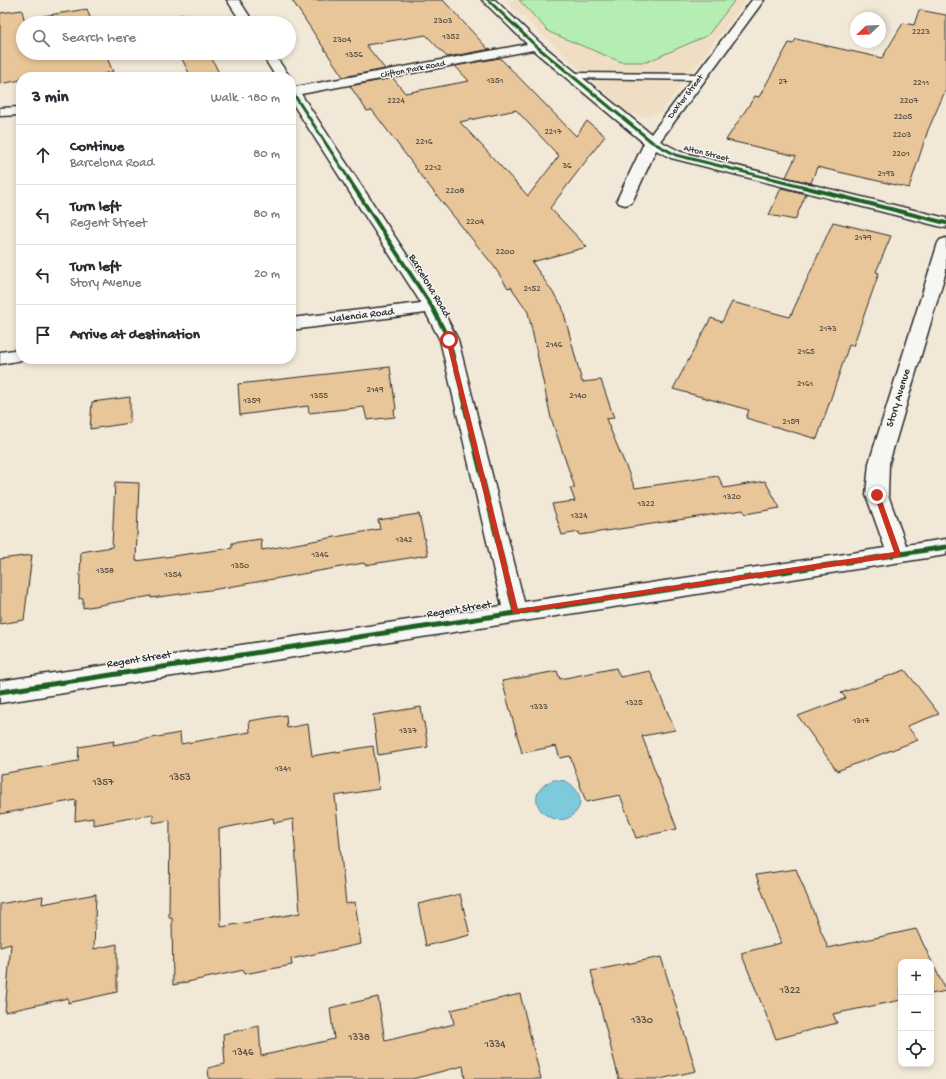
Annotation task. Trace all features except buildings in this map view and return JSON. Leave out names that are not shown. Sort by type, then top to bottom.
[{"type":"street","points":[[233,0],[243,16]]},
{"type":"street","name":"Alton Street","points":[[488,0],[536,46],[652,142],[676,155],[946,222]]},
{"type":"street","name":"Dexter Street","points":[[625,200],[652,142],[758,0]]},
{"type":"street","name":"Clifton Park Road","points":[[296,90],[536,46]]},
{"type":"street","points":[[272,60],[280,72]]},
{"type":"street","name":"Barcelona Road","points":[[296,97],[432,307],[449,340],[515,612]]},
{"type":"street","points":[[0,112],[16,111]]},
{"type":"street","name":"Story Avenue","points":[[898,554],[877,495],[879,463],[946,243]]},
{"type":"street","name":"Valencia Road","points":[[296,323],[432,307]]},
{"type":"street","points":[[0,358],[16,356]]},
{"type":"street","name":"Regent Street","points":[[0,692],[946,547]]},
{"type":"lane","points":[[572,76],[701,77]]},
{"type":"shaded area","points":[[504,0],[747,0],[660,113],[644,117],[628,113]]},
{"type":"green space","points":[[519,0],[735,0],[708,35],[647,62],[621,62],[549,32]]},
{"type":"water","points":[[553,780],[565,781],[578,792],[580,805],[570,817],[560,820],[551,818],[543,812],[538,805],[537,796],[542,788]]},
{"type":"cycle path","points":[[488,0],[536,46],[652,142],[676,155],[946,223]]},
{"type":"cycle path","points":[[296,98],[432,307],[449,340],[515,612]]},
{"type":"cycle path","points":[[0,692],[946,547]]},
{"type":"route","points":[[449,340],[515,612],[898,554],[877,495]]}]
